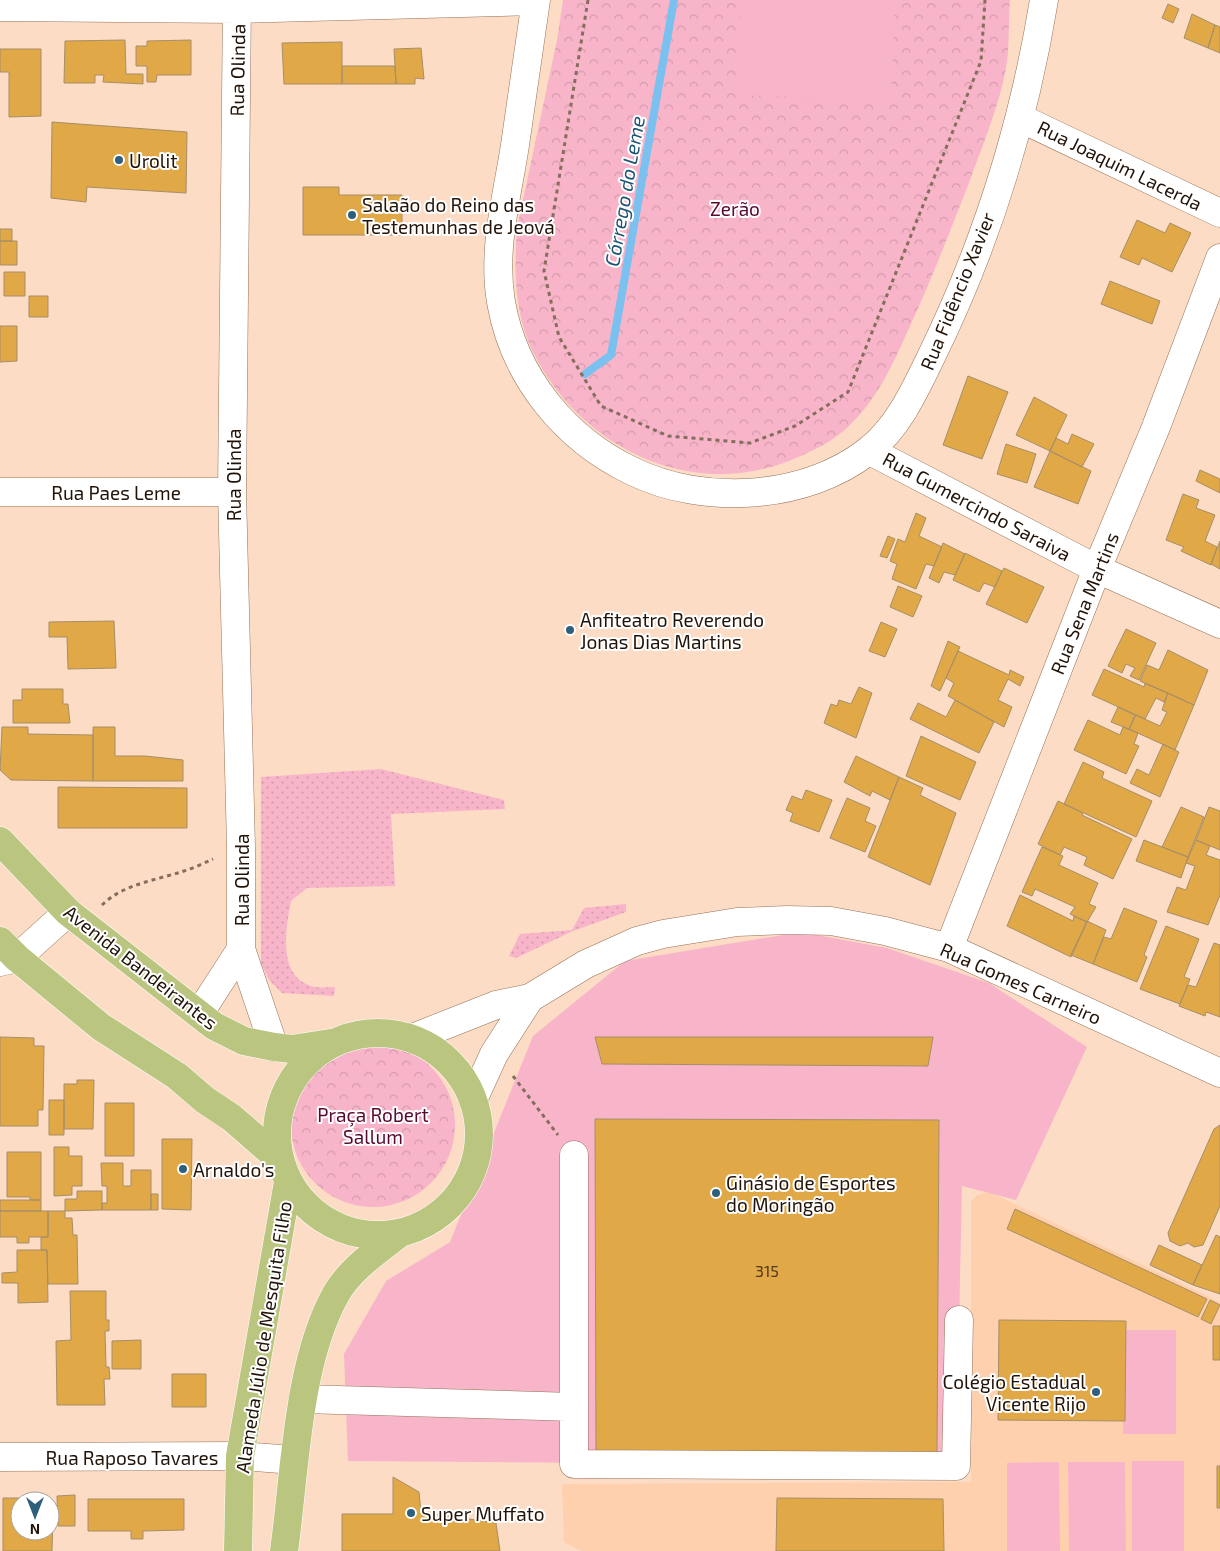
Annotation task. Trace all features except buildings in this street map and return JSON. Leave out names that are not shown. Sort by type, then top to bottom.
[{"type":"main road","name":"Avenida Bandeirantes","points":[[0,841],[75,918],[214,1026],[232,1035],[274,1048],[292,1049],[335,1043]]},
{"type":"main road","points":[[6,954],[101,1027],[177,1076],[205,1100],[232,1118],[283,1171],[303,1204],[324,1220],[348,1231],[373,1235],[399,1234]]},
{"type":"main road","points":[[283,1171],[277,1128],[278,1112],[286,1090],[298,1071],[315,1055],[335,1043],[359,1035],[376,1034],[410,1038],[430,1048],[449,1062],[463,1080],[473,1100],[479,1125],[478,1149],[472,1173],[460,1194],[443,1212],[423,1225],[399,1234],[360,1264],[336,1293],[319,1330],[303,1399],[294,1460],[285,1547]]},
{"type":"main road","name":"Alameda Júlio de Mesquita Filho","points":[[238,1551],[240,1456],[283,1171]]},
{"type":"street","name":"Rua Fidêncio Xavier","points":[[536,0],[514,148],[501,216],[498,273],[501,301],[510,339],[529,379],[544,400],[580,439],[604,456],[635,473],[663,483],[736,494],[780,490],[805,484],[837,471],[870,451],[897,419],[920,380],[944,330],[988,219],[1020,118],[1044,0]]},
{"type":"street","points":[[0,7],[536,0]]},
{"type":"street","name":"Rua Olinda","points":[[237,5],[232,492],[242,847],[241,949],[274,1048]]},
{"type":"street","name":"Rua Joaquim Lacerda","points":[[1020,118],[1220,213]]},
{"type":"street","name":"Rua Sena Martins","points":[[949,948],[1097,569],[1156,427],[1220,258]]},
{"type":"street","name":"Rua Gumercindo Saraiva","points":[[870,451],[1097,569],[1220,624]]},
{"type":"street","name":"Rua Paes Leme","points":[[0,492],[232,492]]},
{"type":"street","points":[[6,954],[75,918]]},
{"type":"street","name":"Rua Gomes Carneiro","points":[[410,1038],[488,1008],[530,998],[586,964],[637,941],[663,934],[737,922],[831,921],[885,931],[949,948],[1220,1073]]},
{"type":"street","name":"Rua Olinda","points":[[199,1014],[241,949]]},
{"type":"street","name":"Rua Gomes Carneiro","points":[[473,1100],[494,1054],[530,998]]},
{"type":"street","points":[[574,1155],[574,1464],[956,1466],[959,1320]]},
{"type":"street","points":[[303,1399],[574,1407]]},
{"type":"street","name":"Rua Raposo Tavares","points":[[0,1457],[240,1456],[294,1460]]},
{"type":"path","points":[[588,0],[544,271],[559,337],[601,406],[668,436],[750,443],[795,426],[848,392],[982,61],[985,0]]},
{"type":"path","points":[[75,918],[116,893],[187,870],[242,847]]},
{"type":"path","points":[[510,1071],[574,1155]]},
{"type":"shaded area","name":"Colégio Estadual Vicente Rijo","points":[[990,1192],[1220,1302],[1220,1551],[581,1551],[564,1542],[562,1484],[971,1482],[971,1202],[977,1195]]},
{"type":"green space","name":"Zerão","points":[[563,0],[1010,0],[1007,60],[999,97],[969,183],[918,308],[898,353],[869,403],[850,425],[838,435],[810,452],[757,470],[719,474],[681,470],[644,458],[610,440],[580,416],[554,386],[533,352],[522,322],[519,307],[516,275],[517,228],[557,40]]},
{"type":"green space","points":[[741,0],[895,0],[891,100],[737,95]]},
{"type":"green space","points":[[381,769],[504,800],[505,809],[391,814],[395,886],[307,888],[291,901],[286,938],[286,951],[289,963],[294,974],[303,982],[315,987],[335,987],[334,996],[282,993],[270,981],[261,964],[261,777]]},
{"type":"green space","points":[[626,904],[626,912],[573,931],[516,958],[509,956],[520,934],[572,930],[584,908]]},
{"type":"green space","name":"Ginásio de Esportes do Moringão","points":[[801,932],[887,948],[989,983],[1087,1047],[1016,1200],[962,1186],[956,1466],[348,1461],[344,1354],[386,1281],[450,1242],[533,1036],[625,961]]},
{"type":"green space","name":"Praça Robert Sallum","points":[[365,1043],[381,1043],[404,1049],[419,1057],[431,1067],[441,1079],[449,1094],[455,1117],[455,1133],[449,1156],[441,1171],[431,1183],[419,1193],[404,1201],[381,1207],[365,1207],[342,1201],[327,1193],[305,1171],[295,1149],[291,1133],[291,1117],[297,1094],[305,1079],[327,1057],[349,1047]]},
{"type":"green space","points":[[1123,1330],[1176,1330],[1176,1434],[1123,1434]]},
{"type":"green space","points":[[1132,1461],[1184,1461],[1184,1551],[1132,1551]]},
{"type":"green space","points":[[1059,1462],[1060,1551],[1007,1551],[1007,1463]]},
{"type":"green space","points":[[1068,1462],[1125,1462],[1126,1551],[1069,1551]]},
{"type":"waterway","name":"Córrego do Leme","points":[[585,374],[611,355],[674,0]]},
{"type":"place","name":"Urolit","points":[[119,160]]},
{"type":"place","name":"Salaão do Reino das Testemunhas de Jeová","points":[[352,215]]},
{"type":"place","name":"Anfiteatro Reverendo Jonas Dias Martins","points":[[570,630]]},
{"type":"place","name":"Arnaldo's","points":[[183,1169]]},
{"type":"place","name":"Ginásio de Esportes do Moringão","points":[[716,1193]]},
{"type":"place","name":"Colégio Estadual Vicente Rijo","points":[[1096,1392]]},
{"type":"place","name":"Super Muffato","points":[[411,1513]]}]
